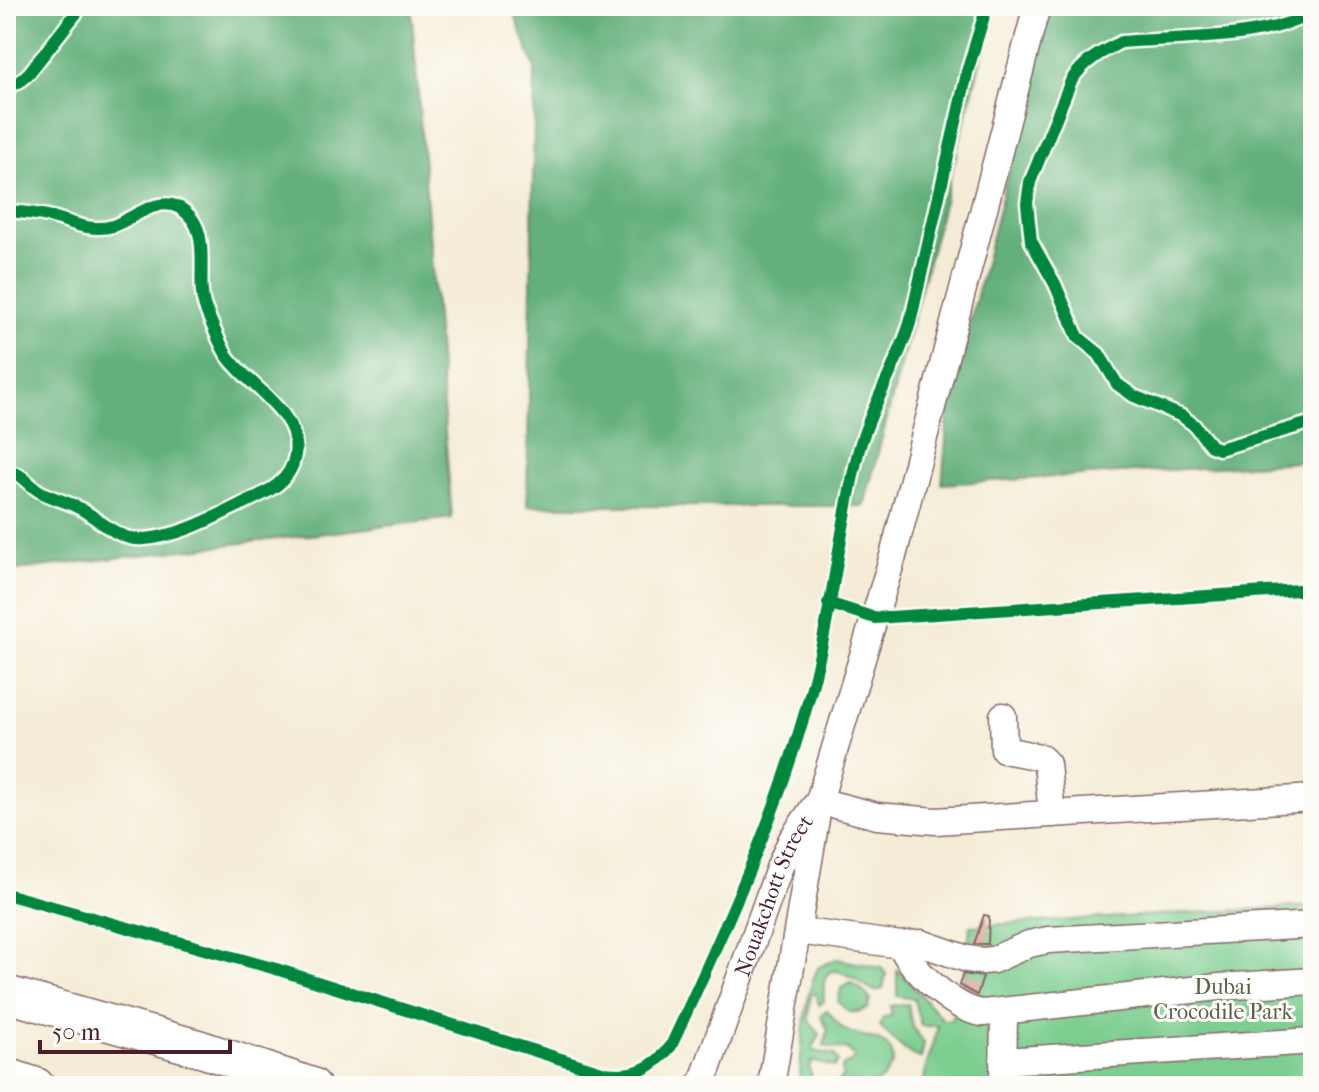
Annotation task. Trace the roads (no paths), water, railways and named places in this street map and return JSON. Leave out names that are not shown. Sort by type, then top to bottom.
[{"type":"highway","points":[[6,994],[198,1048],[312,1086]]},
{"type":"highway","points":[[6,1076],[36,1086]]},
{"type":"street","points":[[1037,6],[893,556],[819,801],[848,810],[906,820],[1313,798]]},
{"type":"street","points":[[1003,716],[1004,750],[1040,757],[1047,764],[1052,814]]},
{"type":"street","name":"Nouakchott Street","points":[[772,1084],[819,801]]},
{"type":"street","name":"Nouakchott Street","points":[[701,1086],[785,852],[819,801]]},
{"type":"street","points":[[798,931],[901,945],[921,943],[967,959],[983,961],[1048,940],[1313,925]]},
{"type":"street","points":[[901,945],[911,962],[954,1004],[973,1012],[1004,1013],[1219,987],[1313,981]]},
{"type":"street","points":[[1004,1013],[1003,1073],[1313,1041]]},
{"type":"street","points":[[689,1086],[712,1054]]},
{"type":"park label","name":"Dubai Crocodile Park","points":[[1223,998]]}]
